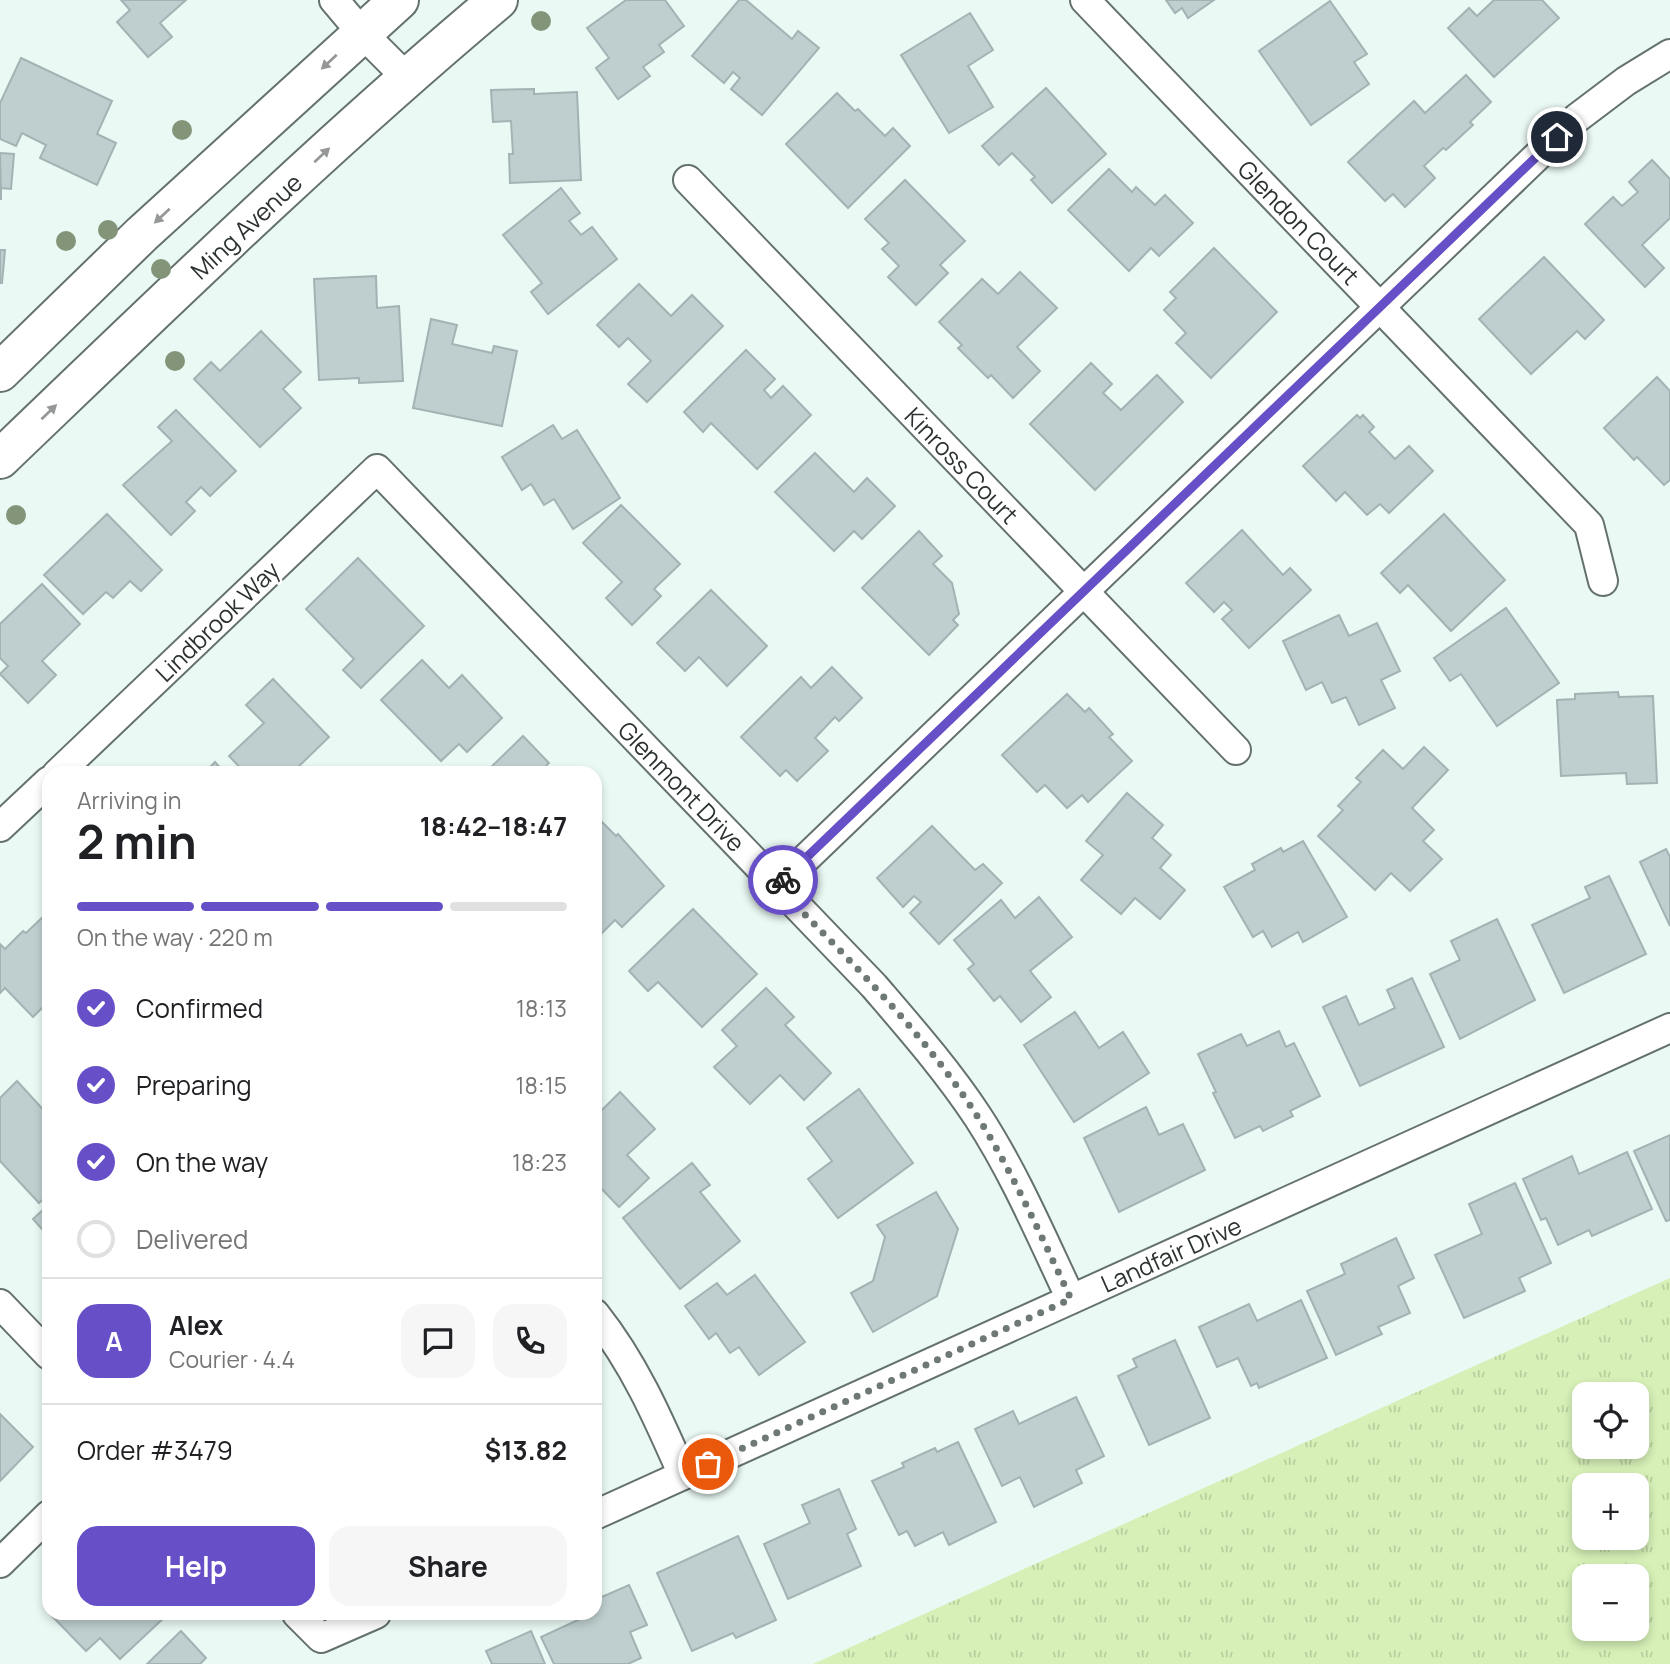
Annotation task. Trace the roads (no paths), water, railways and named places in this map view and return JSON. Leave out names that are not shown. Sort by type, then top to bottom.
[{"type":"main road","points":[[0,372],[142,234],[399,0]]},
{"type":"main road","name":"Ming Avenue","points":[[0,459],[171,295],[407,77],[498,0]]},
{"type":"street","points":[[334,0],[361,32],[407,77]]},
{"type":"street","name":"Glendon Court","points":[[1085,0],[1589,525],[1603,580]]},
{"type":"street","points":[[777,886],[1577,118],[1626,81],[1670,54]]},
{"type":"street","name":"Kinross Court","points":[[688,180],[1236,750]]},
{"type":"street","name":"Lindbrook Way","points":[[65,766],[377,469]]},
{"type":"street","name":"Glenmont Drive","points":[[377,469],[874,986],[934,1056],[978,1118],[1017,1184],[1071,1299]]},
{"type":"street","points":[[0,827],[42,788]]},
{"type":"street","name":"Landfair Drive","points":[[602,1512],[1670,1028]]},
{"type":"street","points":[[0,1304],[42,1348]]},
{"type":"street","points":[[602,1323],[641,1383],[683,1475]]},
{"type":"street","points":[[0,1563],[42,1523]]},
{"type":"street","points":[[303,1620],[321,1638],[362,1620]]}]
